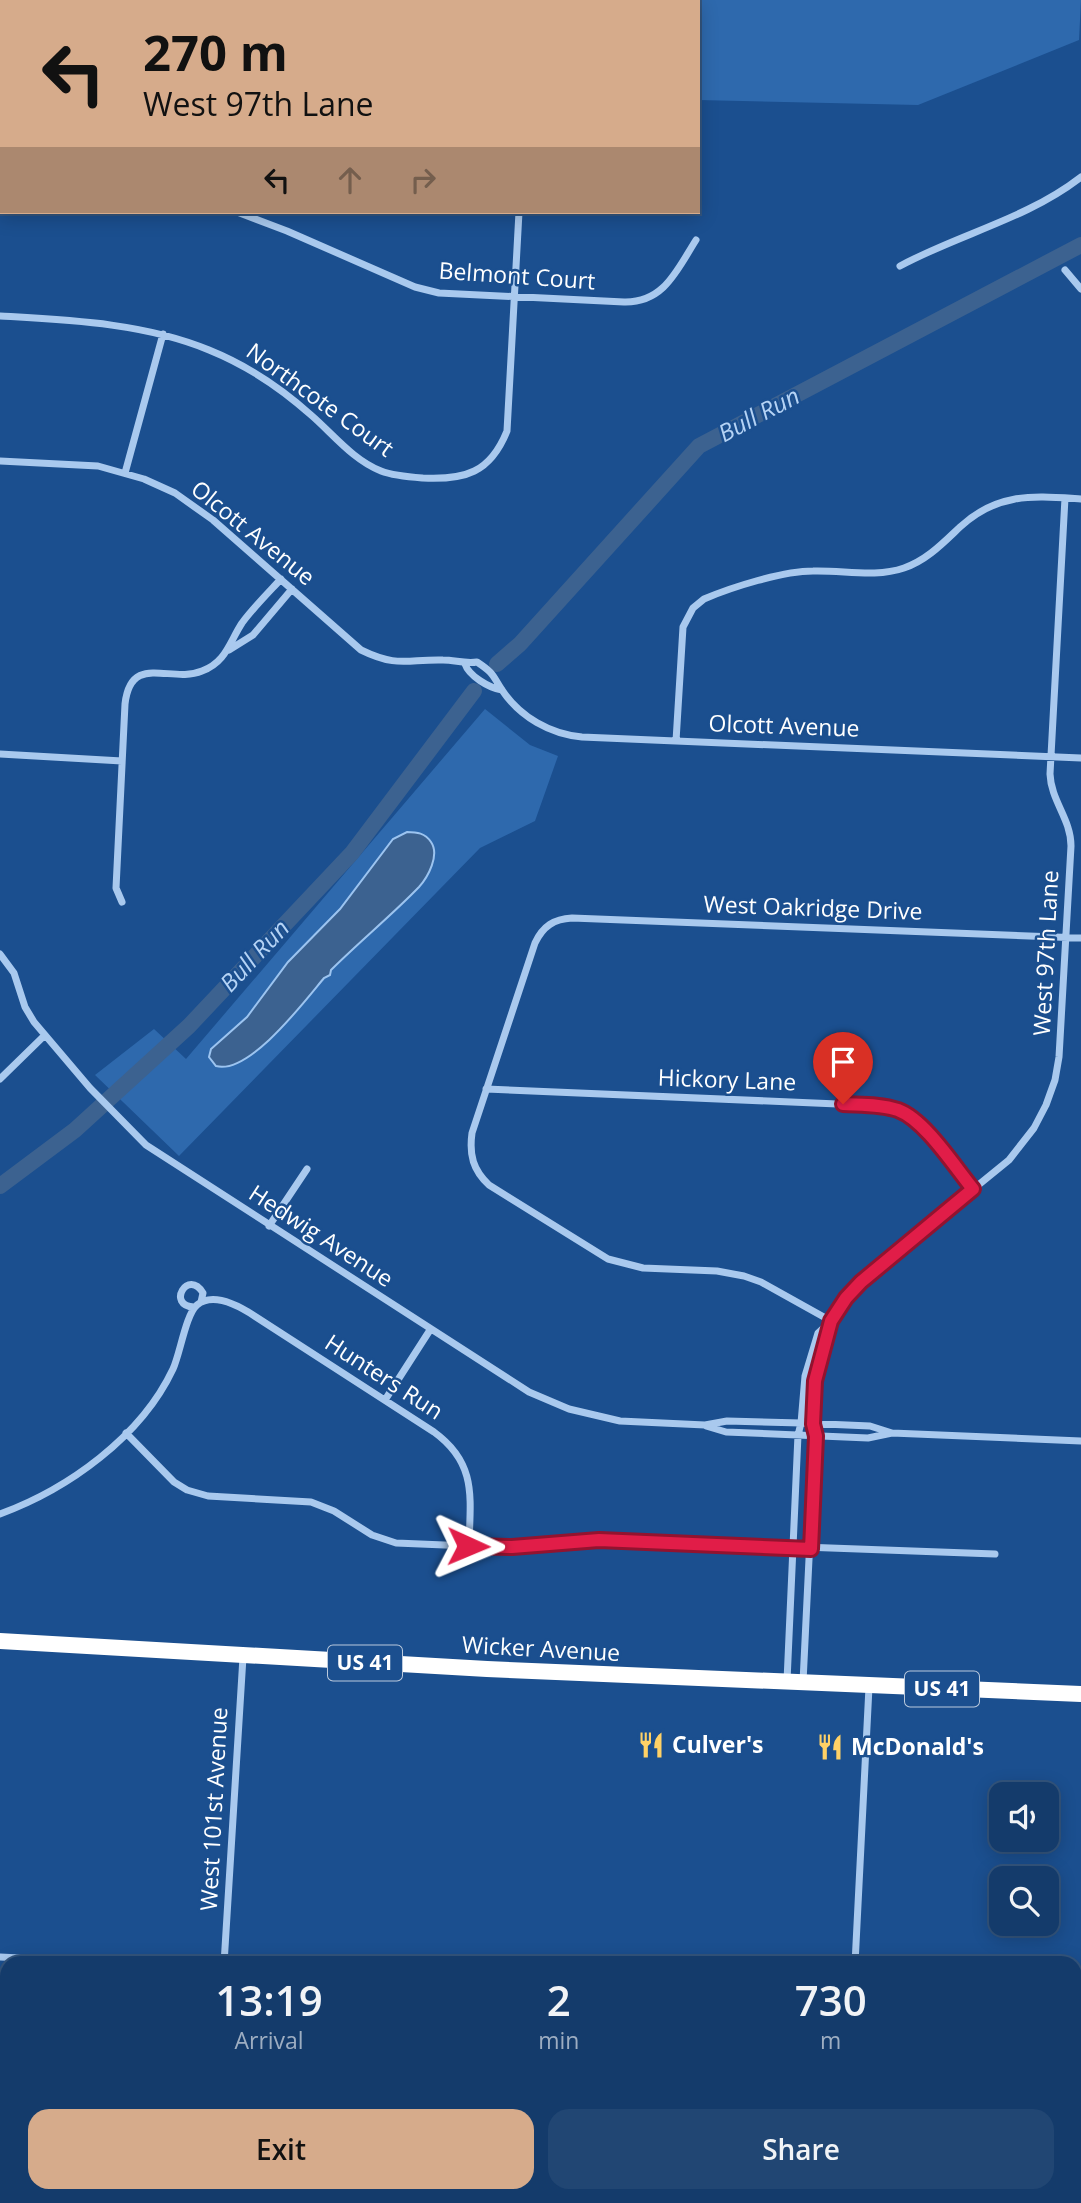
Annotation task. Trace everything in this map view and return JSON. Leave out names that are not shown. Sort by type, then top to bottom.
[{"type":"highway","name":"Wicker Avenue","points":[[0,1641],[243,1657],[795,1684],[1081,1694]]},
{"type":"street","points":[[900,266],[934,248],[987,229],[1039,204],[1081,177]]},
{"type":"street","name":"Belmont Court","points":[[242,214],[415,287],[439,293],[516,298],[645,301],[666,285],[696,240]]},
{"type":"street","name":"Northcote Court","points":[[0,316],[77,322],[163,334],[213,351],[263,378],[313,416],[344,446],[381,471],[409,477],[451,478],[470,474],[491,460],[507,431],[519,214]]},
{"type":"street","points":[[1065,270],[1081,289]]},
{"type":"street","points":[[125,473],[163,334]]},
{"type":"street","name":"Olcott Avenue","points":[[0,461],[86,465],[125,473],[157,484],[183,498],[213,520],[353,644],[370,654],[398,663],[438,659],[465,664],[477,662],[497,678],[502,690],[533,720],[561,734],[1081,758]]},
{"type":"street","points":[[676,741],[682,627],[693,608],[704,599],[798,572],[895,571],[920,561],[974,515],[994,503],[1018,497],[1081,499]]},
{"type":"street","name":"West 97th Lane","points":[[795,1684],[793,1548],[798,1435],[803,1384],[818,1333],[831,1321],[846,1298],[861,1282],[1001,1168],[1018,1151],[1034,1128],[1051,1093],[1059,1057],[1071,831],[1052,790],[1051,757],[1065,498]]},
{"type":"street","points":[[228,651],[242,624],[281,579]]},
{"type":"street","points":[[122,902],[116,888],[122,761],[126,698],[133,680],[151,672],[195,673],[216,663],[228,651],[253,635],[292,589]]},
{"type":"street","name":"Olcott Avenue","points":[[465,664],[468,671],[491,688],[502,690]]},
{"type":"street","points":[[0,754],[122,761]]},
{"type":"street","name":"West Oakridge Drive","points":[[486,1089],[535,943],[546,926],[559,919],[1081,938]]},
{"type":"street","name":"Hedwig Avenue","points":[[0,954],[17,981],[30,1015],[45,1035],[111,1111],[153,1151],[518,1387],[569,1409],[620,1421],[705,1425],[727,1421],[801,1423],[878,1427],[892,1433]]},
{"type":"street","points":[[0,1079],[45,1035]]},
{"type":"street","points":[[486,1089],[472,1133],[473,1163],[489,1185],[608,1259],[643,1268],[727,1272],[744,1276],[761,1282],[831,1321]]},
{"type":"street","name":"Hickory Lane","points":[[486,1089],[884,1106],[903,1112],[920,1125],[973,1189]]},
{"type":"street","points":[[269,1226],[307,1169]]},
{"type":"street","name":"Hunters Run","points":[[126,1433],[167,1381],[180,1352],[190,1313],[198,1305],[215,1300],[248,1312],[442,1437],[460,1457],[467,1473],[470,1489],[468,1546]]},
{"type":"street","name":"West 97th Lane","points":[[795,1684],[806,1675],[816,1436],[813,1424],[815,1381],[831,1321]]},
{"type":"street","points":[[385,1400],[430,1330]]},
{"type":"street","name":"Hedwig Avenue","points":[[705,1425],[726,1433],[868,1438],[892,1433]]},
{"type":"street","points":[[0,1514],[29,1503],[69,1480],[126,1433],[174,1482],[194,1493],[216,1497],[311,1502],[334,1511],[372,1535],[388,1541],[512,1547],[599,1540],[995,1554]]},
{"type":"street","points":[[892,1433],[1081,1441]]},
{"type":"street","name":"West 101st Avenue","points":[[224,1956],[243,1657]]},
{"type":"street","points":[[855,1956],[869,1687]]},
{"type":"shaded area","points":[[700,0],[1081,0],[1079,40],[918,105],[700,100]]},
{"type":"shaded area","points":[[485,709],[530,745],[558,756],[535,821],[480,848],[179,1156],[95,1075],[154,1029],[186,1059]]},
{"type":"shaded area","points":[[407,832],[423,835],[433,847],[432,866],[419,887],[331,970],[330,975],[324,978],[275,1034],[244,1059],[229,1066],[216,1066],[209,1057],[211,1049],[247,1017],[288,962],[340,909],[393,839]]},
{"type":"waterway","name":"Bull Run","points":[[497,664],[520,644],[699,446],[1081,245]]},
{"type":"waterway","name":"Bull Run","points":[[0,1186],[75,1130],[189,1026],[352,853],[474,691]]},
{"type":"place","name":"Culver's","points":[[651,1745]]},
{"type":"place","name":"McDonald's","points":[[830,1747]]},
{"type":"route","points":[[468,1546],[512,1547],[599,1540],[811,1549],[816,1436],[813,1424],[815,1381],[831,1321],[846,1298],[869,1274],[973,1189],[920,1125],[903,1112],[884,1106],[843,1104]]}]
